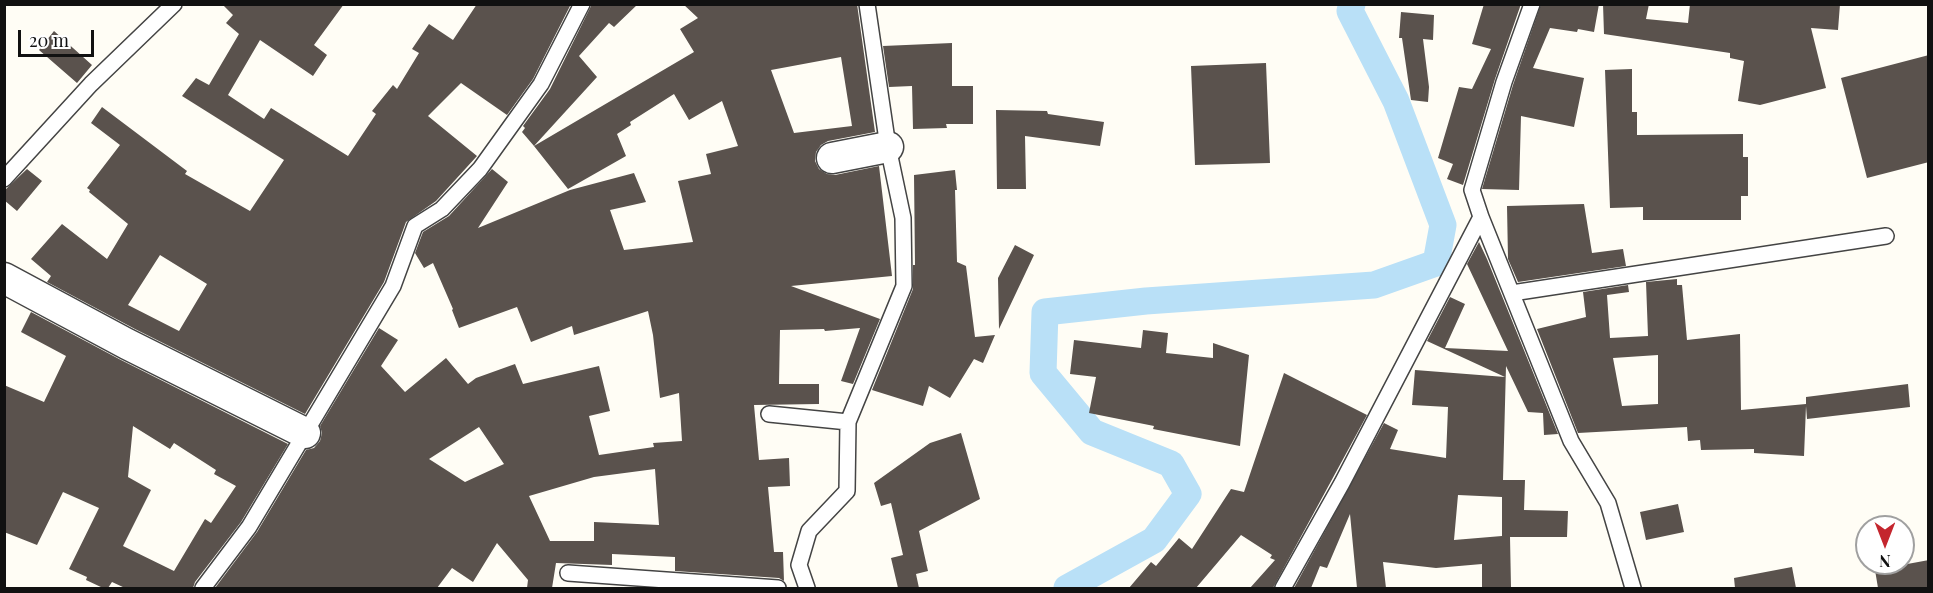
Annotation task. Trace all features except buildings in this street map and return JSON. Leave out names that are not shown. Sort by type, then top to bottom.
[{"type":"street","points":[[832,158],[888,147]]},
{"type":"street","points":[[4,278],[127,344],[305,433]]},
{"type":"lane","points":[[4,179],[91,84],[174,4]]},
{"type":"lane","points":[[203,588],[249,527],[393,286],[415,226],[442,209],[480,168],[541,84],[582,4]]},
{"type":"lane","points":[[807,588],[799,566],[809,531],[847,491],[848,422],[904,286],[903,218],[888,147],[867,4]]},
{"type":"lane","points":[[1532,4],[1504,82],[1472,190],[1571,441],[1608,503],[1633,588]]},
{"type":"lane","points":[[1283,588],[1342,483],[1481,217]]},
{"type":"lane","points":[[1512,293],[1886,236]]},
{"type":"lane","points":[[769,414],[848,422]]},
{"type":"lane","points":[[568,573],[778,588]]},
{"type":"waterway","points":[[1067,588],[1154,540],[1188,494],[1171,464],[1092,432],[1043,373],[1045,312],[1146,301],[1374,285],[1436,263],[1443,225],[1396,101],[1350,11],[1352,4]]}]
